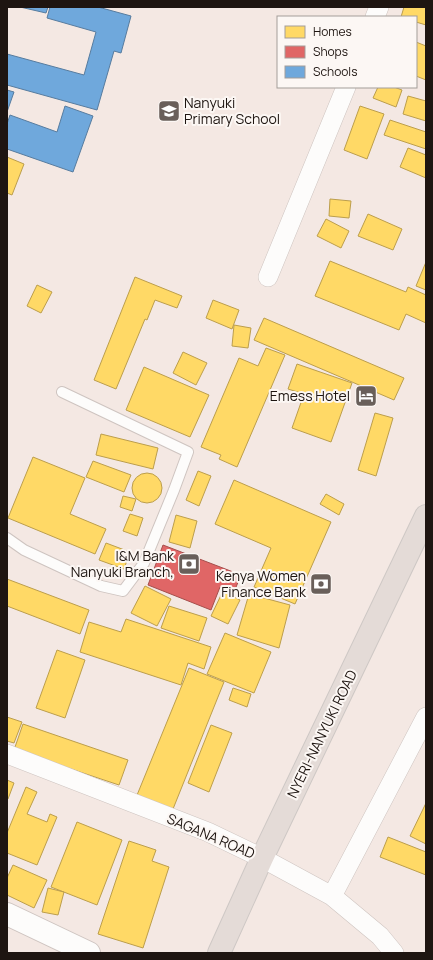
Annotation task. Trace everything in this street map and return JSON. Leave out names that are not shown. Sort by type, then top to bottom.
[{"type":"highway","name":"NYERI-NANYUKI ROAD","points":[[219,953],[262,858],[425,520]]},
{"type":"street","points":[[268,277],[346,88]]},
{"type":"street","points":[[332,896],[426,717]]},
{"type":"street","name":"SAGANA ROAD","points":[[7,754],[208,832],[262,858],[332,896],[380,936],[394,953]]},
{"type":"street","points":[[7,914],[89,953]]},
{"type":"lane","points":[[7,538],[24,550],[101,586],[123,591],[144,563],[174,490],[188,452],[62,392]]},
{"type":"building: Homes","points":[[404,7],[426,7],[426,25],[417,22],[417,16],[401,16]]},
{"type":"building: Homes","points":[[417,42],[426,46],[426,80],[417,76]]},
{"type":"building: Homes","points":[[378,88],[397,88],[402,90],[396,107],[373,98]]},
{"type":"building: Homes","points":[[408,96],[426,101],[426,121],[403,114]]},
{"type":"building: Homes","points":[[360,106],[384,114],[367,159],[344,150]]},
{"type":"building: Homes","points":[[390,120],[426,132],[426,149],[384,135]]},
{"type":"building: Homes","points":[[408,148],[426,155],[426,178],[400,167]]},
{"type":"building: Homes","points":[[7,157],[24,164],[12,195],[7,193]]},
{"type":"building: Homes","points":[[330,199],[351,201],[349,218],[329,216]]},
{"type":"building: Homes","points":[[368,214],[402,229],[393,250],[358,236]]},
{"type":"building: Homes","points":[[326,219],[349,231],[341,248],[317,236]]},
{"type":"building: Homes","points":[[330,261],[406,292],[408,287],[426,295],[426,323],[406,314],[399,330],[315,296]]},
{"type":"building: Homes","points":[[426,262],[426,290],[416,286]]},
{"type":"building: Homes","points":[[135,277],[182,296],[177,308],[155,300],[147,320],[145,319],[116,389],[94,380]]},
{"type":"building: Homes","points":[[37,285],[52,292],[41,313],[27,306]]},
{"type":"building: Homes","points":[[213,300],[239,310],[232,329],[206,318]]},
{"type":"building: Homes","points":[[264,318],[404,378],[394,400],[254,340]]},
{"type":"building: Homes","points":[[234,325],[251,328],[248,348],[232,346]]},
{"type":"building: Homes","points":[[266,348],[285,355],[237,467],[219,459],[221,455],[201,447],[239,358],[258,366]]},
{"type":"building: Homes","points":[[183,352],[207,363],[196,385],[173,373]]},
{"type":"building: Homes","points":[[297,364],[352,383],[331,442],[292,428],[304,394],[288,389]]},
{"type":"building: Homes","points":[[144,367],[209,395],[190,437],[126,410]]},
{"type":"building: Homes","points":[[375,413],[393,418],[376,476],[358,470]]},
{"type":"building: Homes","points":[[101,434],[158,448],[153,469],[96,455]]},
{"type":"building: Homes","points":[[33,457],[85,478],[70,514],[106,529],[95,554],[8,518]]},
{"type":"building: Homes","points":[[93,461],[131,475],[124,492],[86,477]]},
{"type":"building: Homes","points":[[198,471],[211,476],[199,506],[186,500]]},
{"type":"building: Homes","points":[[147,473],[158,477],[162,488],[158,499],[147,503],[136,499],[132,488],[136,477]]},
{"type":"building: Homes","points":[[234,480],[331,522],[295,604],[254,587],[271,548],[215,524]]},
{"type":"building: Homes","points":[[326,494],[344,504],[339,515],[320,504]]},
{"type":"building: Homes","points":[[123,496],[136,499],[132,511],[120,507]]},
{"type":"building: Homes","points":[[130,514],[143,518],[137,536],[123,531]]},
{"type":"building: Homes","points":[[176,515],[197,521],[190,548],[169,542]]},
{"type":"building: Homes","points":[[106,543],[130,552],[124,569],[99,560]]},
{"type":"building: Homes","points":[[7,579],[89,610],[80,634],[7,606]]},
{"type":"building: Homes","points":[[145,586],[171,599],[157,626],[131,613]]},
{"type":"building: Homes","points":[[223,591],[240,600],[228,624],[211,616]]},
{"type":"building: Homes","points":[[249,594],[290,605],[279,648],[237,635]]},
{"type":"building: Homes","points":[[169,606],[207,618],[199,641],[161,628]]},
{"type":"building: Homes","points":[[126,619],[211,647],[204,669],[188,663],[181,685],[80,652],[89,622],[121,632]]},
{"type":"building: Homes","points":[[225,633],[271,652],[254,693],[207,674]]},
{"type":"building: Homes","points":[[57,650],[85,660],[65,718],[36,708]]},
{"type":"building: Homes","points":[[189,668],[224,682],[171,814],[135,800]]},
{"type":"building: Homes","points":[[233,688],[251,694],[247,707],[229,700]]},
{"type":"building: Homes","points":[[7,717],[22,722],[14,743],[7,741]]},
{"type":"building: Homes","points":[[23,724],[128,760],[119,785],[14,750]]},
{"type":"building: Homes","points":[[211,725],[232,733],[209,792],[188,783]]},
{"type":"building: Homes","points":[[7,780],[14,783],[8,799],[7,798]]},
{"type":"building: Homes","points":[[26,787],[37,792],[27,814],[47,822],[50,814],[57,817],[37,865],[7,853],[7,833]]},
{"type":"building: Homes","points":[[426,803],[426,844],[410,836]]},
{"type":"building: Homes","points":[[77,822],[122,840],[97,905],[51,887]]},
{"type":"building: Homes","points":[[388,837],[426,852],[426,875],[380,857]]},
{"type":"building: Homes","points":[[129,841],[156,850],[152,861],[169,867],[143,948],[98,934]]},
{"type":"building: Homes","points":[[13,865],[47,880],[34,908],[7,895],[7,878]]},
{"type":"building: Homes","points":[[48,888],[64,892],[58,915],[42,912]]},
{"type":"building: Shops","points":[[163,545],[241,575],[234,592],[220,587],[211,610],[148,585]]},
{"type":"building: Schools","points":[[20,7],[48,7],[46,13]]},
{"type":"building: Schools","points":[[50,7],[98,7],[131,16],[121,53],[114,51],[97,110],[7,85],[7,54],[84,75],[96,32],[47,18]]},
{"type":"building: Schools","points":[[7,90],[14,92],[7,112]]},
{"type":"building: Schools","points":[[65,106],[93,116],[73,172],[7,149],[7,124],[10,115],[57,132]]},
{"type":"place","name":"Nanyuki Primary School","points":[[169,111]]},
{"type":"place","name":"Emess Hotel","points":[[366,396]]},
{"type":"place","name":"I&M Bank Nanyuki Branch,","points":[[189,564]]},
{"type":"place","name":"Kenya Women Finance Bank","points":[[321,584]]}]
